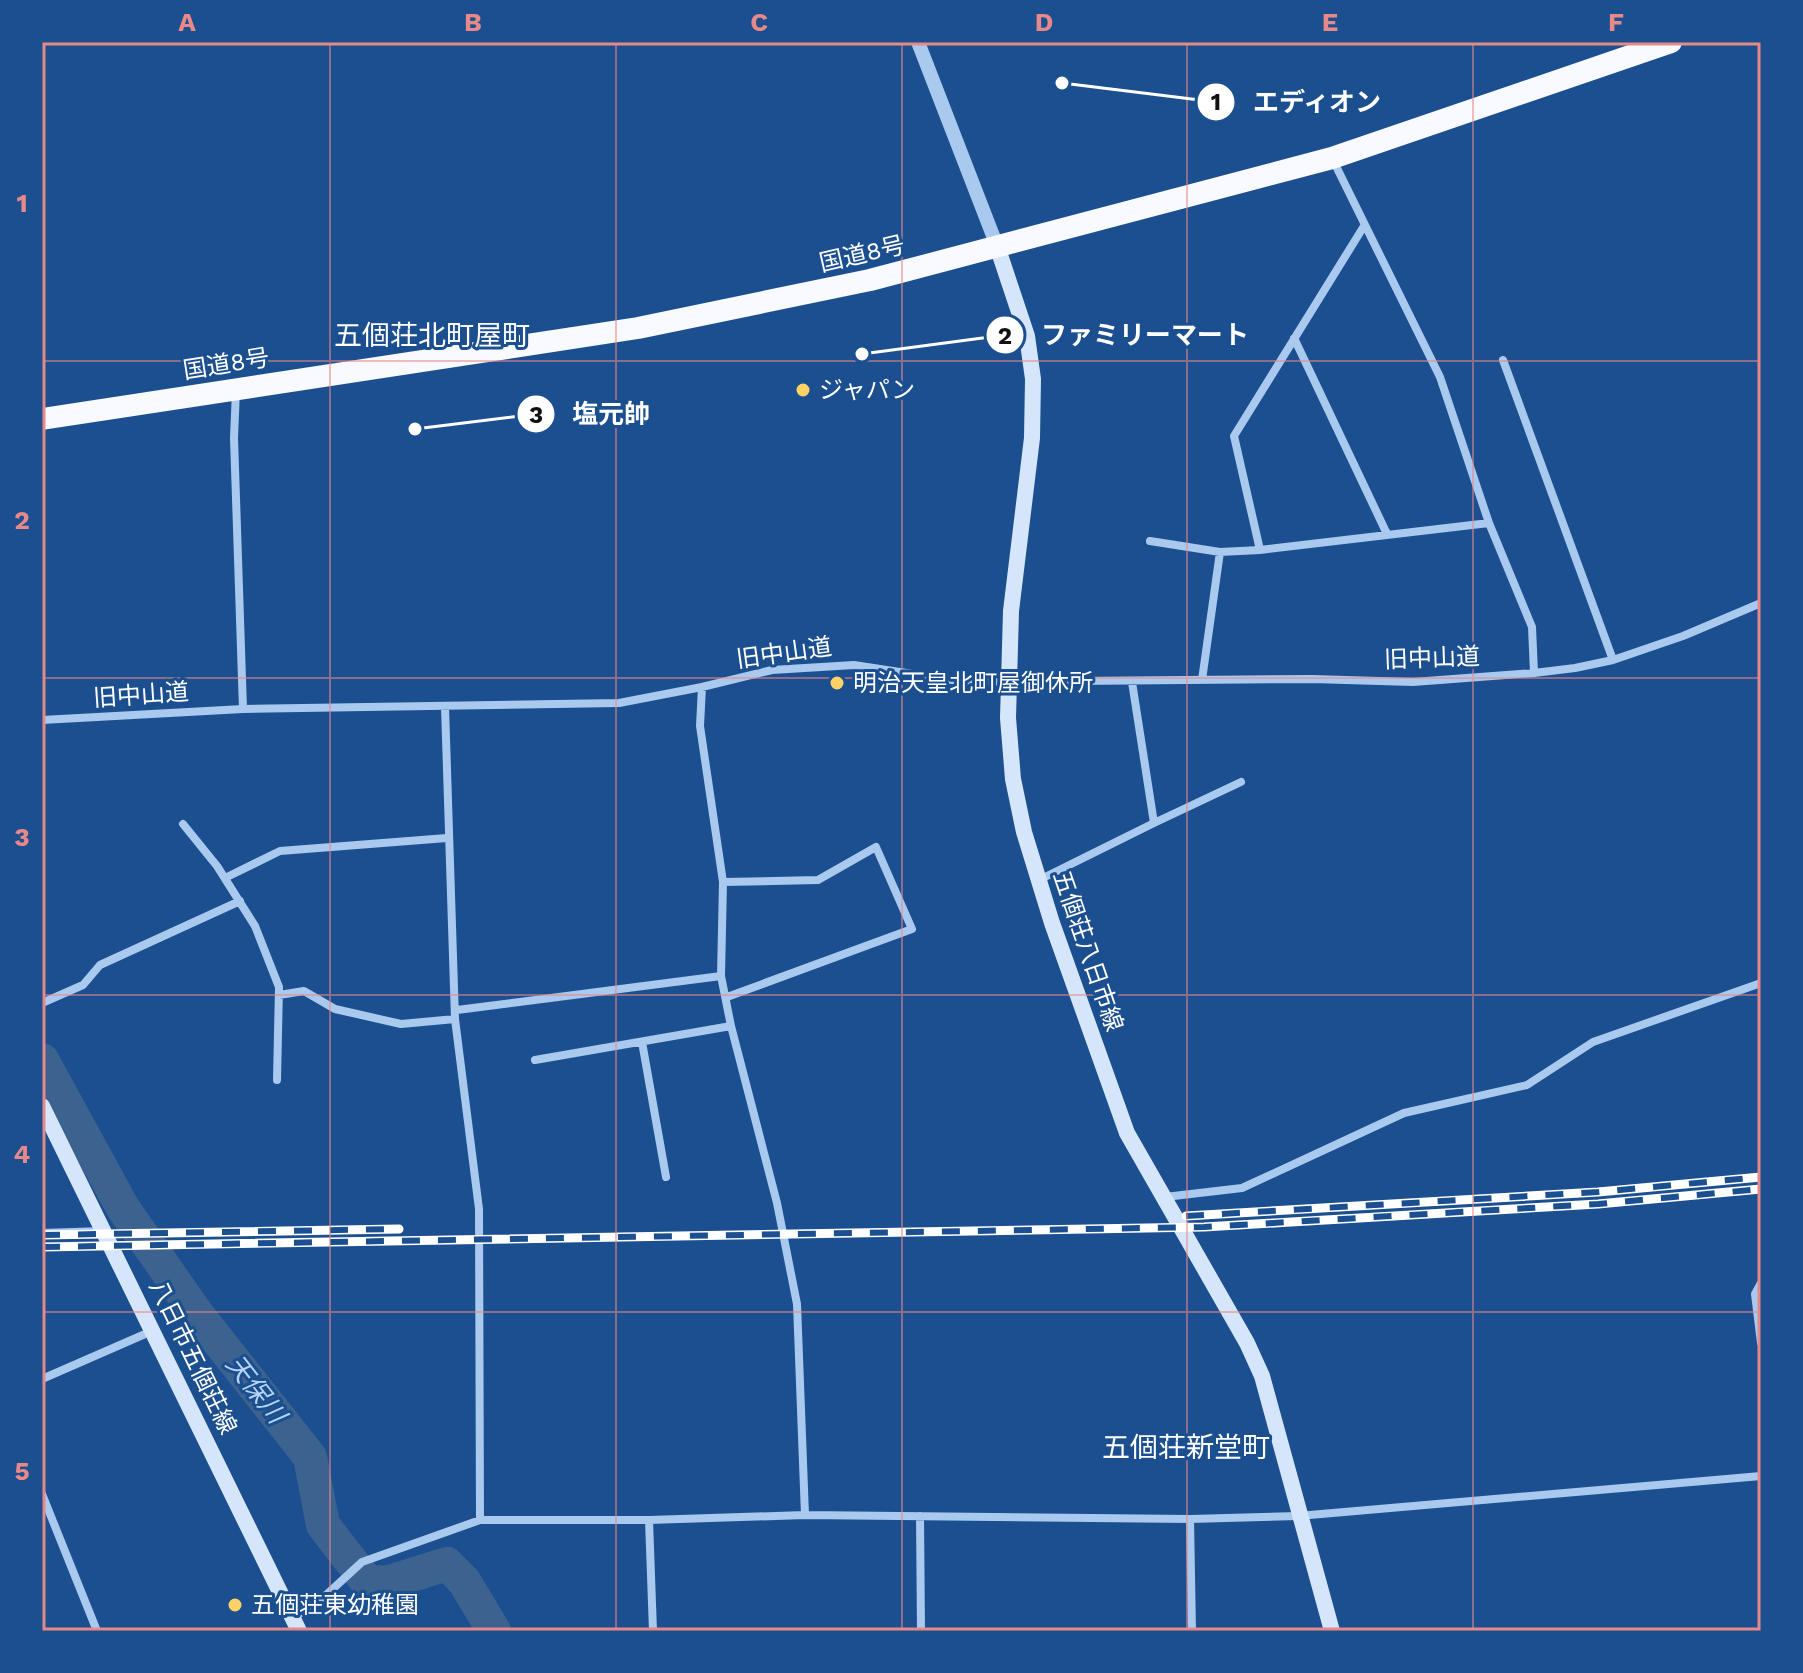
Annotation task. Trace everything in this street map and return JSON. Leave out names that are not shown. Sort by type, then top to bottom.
[{"type":"highway","name":"国道8号","points":[[42,419],[638,328],[870,280],[1332,158],[1671,42]]},
{"type":"main road","name":"五個荘八日市線","points":[[997,246],[1027,336],[1033,379],[1032,438],[1011,611],[1008,718],[1013,779],[1024,832],[1038,881],[1127,1133],[1262,1376],[1332,1631]]},
{"type":"main road","name":"八日市五個荘線","points":[[42,1106],[295,1624]]},
{"type":"street","points":[[918,42],[997,246]]},
{"type":"street","points":[[1332,158],[1440,377],[1489,523],[1532,627],[1534,673]]},
{"type":"street","points":[[1260,550],[1234,436],[1364,226]]},
{"type":"street","points":[[1294,338],[1387,534]]},
{"type":"street","points":[[1503,360],[1613,660]]},
{"type":"street","points":[[236,389],[234,438],[243,709]]},
{"type":"street","points":[[1150,541],[1220,552],[1260,550],[1489,523]]},
{"type":"street","points":[[1202,680],[1220,552]]},
{"type":"street","name":"旧中山道","points":[[42,720],[243,709],[619,703],[772,670],[854,665],[965,682],[1413,682],[1534,673],[1613,660],[1683,636],[1761,603]]},
{"type":"street","points":[[1132,682],[1154,823]]},
{"type":"street","points":[[702,687],[700,726],[723,882],[721,976],[777,1203],[797,1304],[805,1515]]},
{"type":"street","points":[[445,707],[447,838],[456,1014],[479,1209],[480,1520]]},
{"type":"street","points":[[1038,881],[1241,782]]},
{"type":"street","points":[[183,824],[225,878],[255,926],[279,987],[277,1080]]},
{"type":"street","points":[[225,878],[280,851],[447,838]]},
{"type":"street","points":[[723,882],[818,880],[876,847],[912,929],[727,997]]},
{"type":"street","points":[[42,1003],[83,985],[100,965],[240,901]]},
{"type":"street","points":[[279,995],[304,991],[335,1009],[401,1024],[721,976]]},
{"type":"street","points":[[1164,1197],[1242,1188],[1404,1113],[1527,1085],[1593,1042],[1761,983]]},
{"type":"street","points":[[535,1060],[731,1026]]},
{"type":"street","points":[[642,1042],[666,1177]]},
{"type":"street","points":[[42,1233],[105,1231]]},
{"type":"street","points":[[1761,1283],[1755,1294],[1761,1343]]},
{"type":"street","points":[[42,1379],[153,1330]]},
{"type":"street","points":[[295,1624],[362,1562],[480,1520],[649,1520],[805,1515],[1190,1519],[1298,1516],[1761,1476]]},
{"type":"street","points":[[42,1494],[97,1631]]},
{"type":"street","points":[[920,1516],[921,1631]]},
{"type":"street","points":[[1190,1519],[1192,1631]]},
{"type":"street","points":[[649,1520],[653,1631]]},
{"type":"waterway","name":"天保川","points":[[42,1060],[123,1208],[197,1314],[310,1457],[323,1525],[368,1583],[389,1582],[447,1564],[464,1581],[494,1631]]},
{"type":"railway","points":[[1186,1216],[1598,1192],[1761,1177]]},
{"type":"railway","points":[[42,1247],[1204,1227],[1598,1204],[1761,1189]]},
{"type":"railway","points":[[42,1235],[399,1229]]},
{"type":"place","name":"エディオン","points":[[1062,83]]},
{"type":"place","name":"ファミリーマート","points":[[862,354]]},
{"type":"place","name":"ジャパン","points":[[803,390]]},
{"type":"place","name":"塩元帥","points":[[415,429]]},
{"type":"place","name":"明治天皇北町屋御休所","points":[[837,683]]},
{"type":"place","name":"五個荘東幼稚園","points":[[235,1605]]},
{"type":"district","name":"五個荘北町屋町","points":[[432,335]]},
{"type":"district","name":"五個荘新堂町","points":[[1186,1447]]}]
